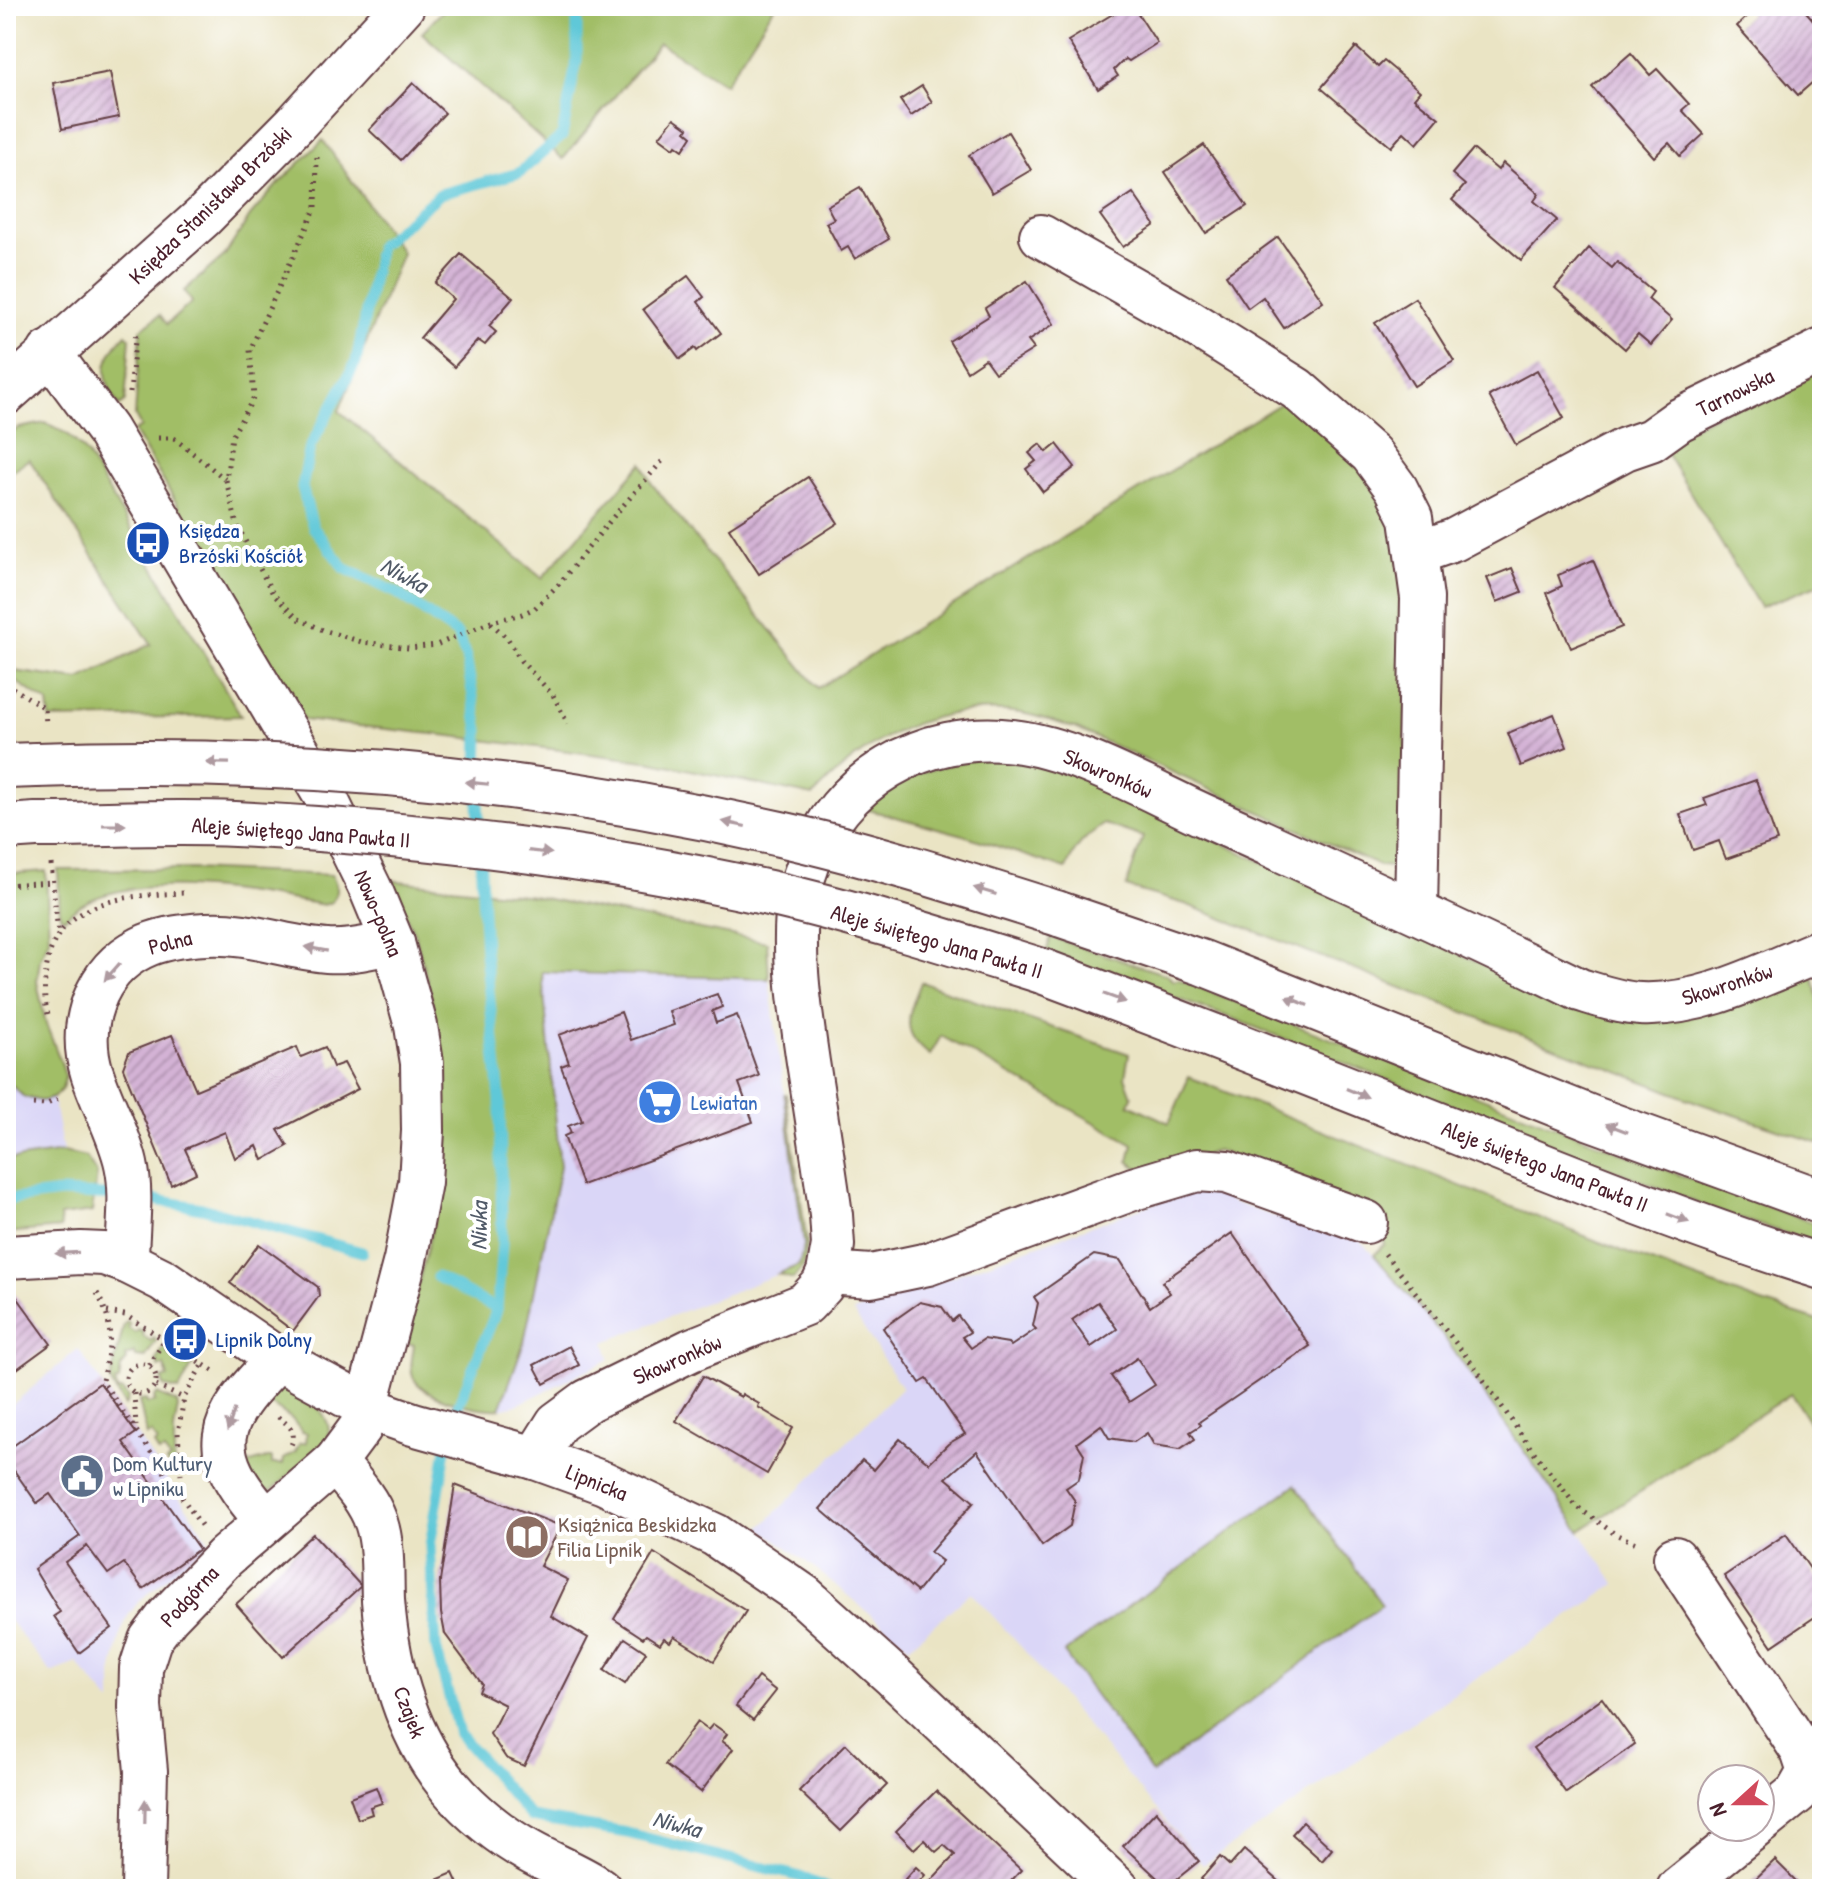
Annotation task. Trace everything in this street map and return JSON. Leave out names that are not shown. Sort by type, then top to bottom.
[{"type":"highway","points":[[6,766],[232,763],[369,771],[549,791],[783,834],[1059,914],[1203,963],[1605,1123],[1822,1202]]},
{"type":"highway","name":"Aleje świętego Jana Pawła II","points":[[6,827],[233,824],[371,834],[544,852],[771,894],[882,922],[1042,971],[1700,1227],[1822,1267]]},
{"type":"street","name":"Księdza Stanisława Brzóski","points":[[6,393],[203,217],[295,124],[403,6]]},
{"type":"street","points":[[1041,236],[1181,316],[1297,389],[1371,454],[1396,488],[1411,518],[1422,598],[1416,911]]},
{"type":"street","name":"Tarnowska","points":[[1417,553],[1454,540],[1625,449],[1651,440],[1679,420],[1822,350]]},
{"type":"street","name":"Nowo-polna","points":[[49,352],[107,430],[325,796],[393,943],[416,1026],[422,1063],[423,1131],[420,1182],[405,1260],[372,1381],[368,1408]]},
{"type":"street","name":"Skowronków","points":[[535,1458],[557,1423],[587,1401],[691,1350],[793,1310],[814,1296],[828,1273],[833,1245],[831,1215],[800,1004],[796,952],[799,892],[814,848],[836,812],[871,778],[909,755],[935,746],[989,739],[1049,748],[1416,911],[1580,990],[1604,998],[1636,1004],[1684,1001],[1716,992],[1822,950]]},
{"type":"street","name":"Polna","points":[[127,1262],[129,1196],[125,1160],[91,1070],[87,1047],[87,1021],[105,979],[122,961],[142,947],[169,939],[207,934],[234,934],[329,952],[393,943]]},
{"type":"street","points":[[828,1273],[871,1276],[928,1264],[1133,1189],[1197,1170],[1227,1172],[1366,1222]]},
{"type":"street","name":"Lipnicka","points":[[6,1257],[81,1253],[104,1254],[127,1262],[163,1280],[278,1359],[368,1408],[413,1424],[535,1458],[604,1483],[685,1519],[737,1549],[804,1596],[1118,1889]]},
{"type":"street","points":[[266,1520],[235,1482],[225,1462],[226,1436],[230,1416],[244,1393],[278,1359]]},
{"type":"street","name":"Podgórna","points":[[143,1889],[146,1771],[140,1707],[141,1668],[150,1640],[168,1616],[224,1558],[335,1462],[361,1427],[368,1408]]},
{"type":"street","name":"Czajek","points":[[335,1462],[366,1501],[375,1520],[381,1546],[384,1603],[395,1676],[408,1717],[434,1764],[461,1798],[500,1833],[527,1851],[600,1889]]},
{"type":"street","points":[[1675,1558],[1802,1751],[1809,1772],[1797,1793],[1776,1810]]},
{"type":"street","points":[[1678,1889],[1735,1843]]},
{"type":"path","points":[[317,147],[316,207],[250,350],[254,397],[232,436],[226,480],[237,525],[273,594],[297,618],[362,642],[409,648],[436,645],[491,622],[522,614],[535,608],[559,584],[664,459]]},
{"type":"path","points":[[149,436],[174,438],[226,480]]},
{"type":"path","points":[[491,622],[553,695],[568,724]]},
{"type":"path","points":[[6,885],[52,882],[58,933]]},
{"type":"path","points":[[1366,1222],[1379,1246],[1474,1366],[1527,1443],[1576,1506],[1615,1534],[1675,1558]]},
{"type":"path","points":[[94,1289],[107,1312],[111,1336],[102,1381],[224,1558]]},
{"type":"path","points":[[107,1312],[125,1315],[225,1378]]},
{"type":"path","points":[[149,1365],[165,1339]]},
{"type":"path","points":[[181,1475],[178,1433],[184,1398],[203,1363]]},
{"type":"path","points":[[133,1365],[149,1365],[155,1370],[155,1386],[142,1395],[134,1393],[125,1379],[127,1371],[133,1365]]},
{"type":"path","points":[[155,1386],[184,1398]]},
{"type":"path","points":[[134,1393],[136,1427]]},
{"type":"path","points":[[269,1422],[277,1420],[292,1428],[295,1436],[286,1451]]},
{"type":"shaded area","points":[[542,971],[769,979],[804,1245],[799,1266],[605,1342],[610,1359],[517,1405],[500,1409],[524,1342],[560,1167]]},
{"type":"shaded area","points":[[6,1080],[24,1097],[41,1101],[53,1098],[63,1152],[6,1160]]},
{"type":"shaded area","points":[[1213,1182],[1230,1201],[1290,1222],[1307,1218],[1357,1237],[1408,1291],[1444,1337],[1616,1584],[1203,1865],[1023,1649],[971,1592],[909,1647],[815,1568],[760,1528],[902,1388],[853,1312]]},
{"type":"shaded area","points":[[78,1349],[210,1542],[139,1601],[128,1616],[121,1632],[112,1674],[112,1704],[77,1663],[51,1673],[6,1616],[6,1410]]},
{"type":"green space","points":[[447,6],[775,6],[725,84],[659,43],[563,159],[422,33]]},
{"type":"green space","points":[[323,140],[402,253],[339,411],[542,578],[642,463],[652,484],[818,688],[1291,397],[1348,446],[1406,538],[1405,862],[1394,867],[1379,866],[1077,729],[1014,712],[949,714],[899,731],[854,759],[813,796],[653,762],[304,720],[134,431],[141,427],[135,416],[141,329],[160,315],[167,324],[192,302],[184,291],[225,255],[250,216]]},
{"type":"green space","points":[[126,334],[130,338],[125,402],[119,406],[109,386],[106,368],[112,352]]},
{"type":"green space","points":[[1822,362],[1822,583],[1760,607],[1660,443]]},
{"type":"green space","points":[[45,423],[69,436],[88,456],[241,716],[50,719],[48,703],[6,675],[6,670],[80,680],[151,644],[29,459],[6,476],[6,436],[19,428]]},
{"type":"green space","points":[[991,756],[1071,773],[1576,1008],[1812,973],[1822,1012],[1822,1144],[1699,1103],[1185,904],[1126,887],[1143,837],[1104,824],[1081,843],[1066,869],[960,834],[865,809],[909,778],[939,767]]},
{"type":"green space","points":[[192,869],[332,875],[336,892],[332,902],[324,905],[227,890],[151,887],[87,901],[65,918],[60,916],[58,870]]},
{"type":"green space","points":[[46,871],[49,939],[40,959],[37,982],[46,1024],[65,1076],[62,1089],[53,1098],[41,1101],[24,1097],[6,1080],[6,874]]},
{"type":"green space","points":[[389,880],[533,896],[767,942],[769,979],[542,972],[560,1167],[524,1342],[500,1409],[465,1405],[428,1391],[413,1377],[414,1345],[404,1342],[434,1221],[443,1154],[445,1098],[442,1050],[416,937]]},
{"type":"green space","points":[[1051,937],[1167,975],[1174,981],[1178,979],[1674,1173],[1822,1226],[1822,1245],[1725,1214],[1237,1020],[1046,953]]},
{"type":"green space","points":[[921,982],[1129,1054],[1125,1077],[1132,1096],[1129,1104],[1169,1123],[1189,1077],[1627,1253],[1822,1322],[1822,1443],[1791,1394],[1580,1531],[1444,1337],[1374,1255],[1385,1244],[1378,1215],[1217,1150],[1172,1168],[1148,1171],[1138,1168],[1129,1161],[1133,1144],[941,1036],[930,1055],[913,1038],[909,1022]]},
{"type":"green space","points":[[784,1094],[807,1243],[804,1265],[793,1279],[778,1274],[799,1265],[804,1245]]},
{"type":"green space","points":[[63,1152],[86,1157],[97,1174],[92,1212],[60,1216],[61,1228],[6,1233],[6,1160]]},
{"type":"green space","points":[[127,1322],[130,1324],[128,1328],[136,1333],[138,1330],[144,1332],[143,1336],[151,1341],[154,1337],[156,1341],[145,1358],[136,1357],[134,1353],[126,1356],[119,1381],[115,1382],[118,1391],[122,1390],[128,1398],[125,1406],[110,1382]]},
{"type":"green space","points":[[165,1346],[171,1348],[167,1353],[187,1366],[192,1361],[179,1390],[164,1387],[162,1379],[168,1377],[164,1366],[159,1367],[156,1360]]},
{"type":"green space","points":[[277,1388],[297,1393],[316,1406],[328,1424],[329,1434],[326,1444],[271,1491],[263,1490],[243,1465],[268,1458],[272,1458],[272,1464],[283,1464],[300,1443],[306,1443],[307,1433],[260,1397]]},
{"type":"green space","points":[[157,1394],[177,1403],[178,1407],[174,1430],[174,1467],[170,1468],[166,1462],[170,1459],[164,1451],[159,1453],[151,1433],[147,1436],[139,1401],[146,1400],[147,1404],[155,1402]]},
{"type":"green space","points":[[1295,1485],[1382,1605],[1152,1773],[1064,1653]]},
{"type":"building","points":[[1126,6],[1133,6],[1157,43],[1129,61],[1126,59],[1122,62],[1114,70],[1118,76],[1098,89],[1068,41]]},
{"type":"building","points":[[1745,6],[1801,6],[1822,30],[1817,38],[1822,43],[1822,74],[1798,95],[1737,26],[1751,13]]},
{"type":"building","points":[[1356,47],[1378,67],[1384,61],[1420,91],[1414,98],[1439,118],[1417,144],[1404,132],[1391,147],[1321,88]]},
{"type":"building","points":[[1631,53],[1650,75],[1657,69],[1689,104],[1682,110],[1704,134],[1680,156],[1669,143],[1654,157],[1592,87]]},
{"type":"building","points":[[110,72],[119,117],[62,129],[53,83]]},
{"type":"building","points":[[413,83],[445,113],[401,160],[369,130]]},
{"type":"building","points":[[922,86],[932,102],[911,116],[900,100]]},
{"type":"building","points":[[674,118],[688,128],[686,131],[692,136],[683,150],[676,145],[674,148],[659,137]]},
{"type":"building","points":[[1008,132],[1031,170],[992,193],[969,155]]},
{"type":"building","points":[[1204,145],[1247,206],[1206,233],[1165,172]]},
{"type":"building","points":[[1473,149],[1498,170],[1503,163],[1539,194],[1534,201],[1557,220],[1521,260],[1452,200],[1465,185],[1452,174]]},
{"type":"building","points":[[860,187],[889,239],[855,259],[848,247],[841,251],[826,223],[834,219],[827,206]]},
{"type":"building","points":[[1133,193],[1155,225],[1123,247],[1100,215]]},
{"type":"building","points":[[1278,237],[1323,301],[1284,328],[1263,297],[1248,308],[1226,275]]},
{"type":"building","points":[[1589,248],[1612,268],[1617,262],[1653,292],[1648,299],[1672,320],[1651,345],[1638,334],[1625,349],[1555,288]]},
{"type":"building","points":[[461,254],[513,298],[489,326],[496,332],[485,345],[478,340],[454,367],[420,338],[453,299],[435,283]]},
{"type":"building","points":[[688,276],[704,297],[698,302],[721,333],[680,359],[643,309]]},
{"type":"building","points":[[1027,281],[1054,324],[1028,341],[1034,349],[995,373],[985,359],[967,371],[949,341],[989,316],[985,308]]},
{"type":"building","points":[[1415,298],[1454,361],[1414,386],[1375,323]]},
{"type":"building","points":[[1537,370],[1564,418],[1516,445],[1489,396]]},
{"type":"building","points":[[1040,444],[1047,452],[1057,444],[1075,467],[1043,492],[1026,469],[1036,461],[1029,453]]},
{"type":"building","points":[[808,477],[838,523],[759,574],[729,528]]},
{"type":"building","points":[[1593,560],[1622,627],[1571,648],[1547,593],[1562,586],[1558,575]]},
{"type":"building","points":[[1512,568],[1522,592],[1497,602],[1487,578]]},
{"type":"building","points":[[1554,714],[1567,747],[1521,766],[1508,733]]},
{"type":"building","points":[[1756,780],[1777,841],[1726,859],[1719,841],[1693,850],[1680,814],[1707,805],[1704,798]]},
{"type":"building","name":"Lewiatan","points":[[717,994],[722,1007],[712,1011],[716,1023],[737,1015],[759,1076],[739,1083],[753,1122],[582,1185],[564,1136],[571,1133],[568,1126],[582,1121],[561,1066],[569,1063],[559,1035],[621,1012],[631,1040],[674,1025],[669,1011]]},
{"type":"building","points":[[172,1035],[196,1090],[297,1047],[301,1057],[325,1047],[333,1067],[344,1063],[358,1089],[278,1130],[288,1146],[263,1160],[257,1146],[235,1158],[225,1132],[185,1149],[196,1173],[171,1185],[123,1068],[129,1052]]},
{"type":"building","points":[[1232,1233],[1310,1346],[1199,1422],[1201,1425],[1190,1432],[1195,1439],[1180,1449],[1154,1445],[1147,1433],[1134,1442],[1109,1438],[1101,1425],[1077,1443],[1084,1454],[1079,1479],[1066,1488],[1075,1501],[1070,1526],[1042,1546],[977,1451],[946,1478],[974,1502],[930,1552],[942,1561],[917,1592],[820,1509],[862,1460],[874,1470],[900,1439],[929,1463],[948,1444],[965,1434],[927,1379],[920,1383],[883,1328],[920,1302],[942,1307],[952,1321],[958,1316],[970,1332],[962,1337],[971,1348],[984,1339],[1011,1346],[1036,1329],[1033,1326],[1038,1303],[1034,1297],[1094,1255],[1120,1260],[1150,1307],[1170,1293],[1162,1282]],"holes":[[[1098,1302],[1117,1329],[1091,1347],[1072,1320]],[[1137,1358],[1155,1385],[1129,1402],[1111,1376]]]},
{"type":"building","points":[[259,1244],[318,1287],[319,1296],[293,1331],[230,1283]]},
{"type":"building","points":[[9,1286],[51,1344],[6,1377],[6,1289]]},
{"type":"building","points":[[569,1346],[579,1365],[544,1384],[534,1365]]},
{"type":"building","points":[[703,1376],[741,1397],[742,1394],[793,1428],[767,1474],[676,1421]]},
{"type":"building","name":"Dom Kultury w Lipniku","points":[[100,1383],[136,1433],[123,1442],[199,1549],[143,1589],[124,1563],[108,1574],[87,1546],[65,1562],[112,1628],[79,1653],[54,1616],[60,1612],[34,1569],[80,1536],[50,1494],[37,1503],[6,1459],[6,1451]]},
{"type":"building","points":[[455,1485],[561,1526],[540,1566],[568,1580],[551,1616],[588,1638],[524,1766],[506,1758],[490,1734],[505,1705],[479,1692],[482,1684],[445,1634],[440,1581]]},
{"type":"building","points":[[313,1534],[361,1586],[283,1657],[236,1604]]},
{"type":"building","points":[[1786,1534],[1822,1586],[1822,1612],[1772,1646],[1724,1576]]},
{"type":"building","points":[[654,1553],[746,1611],[714,1661],[674,1636],[670,1642],[664,1638],[660,1644],[646,1635],[643,1638],[614,1619]]},
{"type":"building","points":[[625,1638],[646,1652],[625,1684],[604,1670]]},
{"type":"building","points":[[758,1677],[776,1691],[753,1720],[736,1706]]},
{"type":"building","points":[[1602,1698],[1635,1744],[1566,1793],[1533,1748]]},
{"type":"building","points":[[697,1722],[708,1730],[713,1724],[727,1734],[722,1741],[733,1749],[701,1792],[665,1765]]},
{"type":"building","points":[[846,1744],[887,1785],[841,1831],[799,1791]]},
{"type":"building","points":[[376,1787],[382,1803],[370,1807],[372,1814],[358,1819],[350,1797]]},
{"type":"building","points":[[936,1791],[1021,1870],[1004,1889],[923,1889],[955,1855],[944,1845],[936,1852],[924,1840],[914,1849],[896,1831]]},
{"type":"building","points":[[1156,1811],[1199,1861],[1167,1887],[1123,1846]]},
{"type":"building","points":[[1303,1822],[1332,1849],[1322,1861],[1292,1834]]},
{"type":"building","points":[[1244,1850],[1288,1889],[1212,1889],[1201,1879],[1220,1857],[1230,1866]]},
{"type":"building","points":[[1775,1860],[1804,1889],[1745,1889]]},
{"type":"building","points":[[916,1867],[925,1875],[914,1888],[905,1879]]},
{"type":"building","points":[[453,1873],[459,1886],[463,1885],[465,1889],[415,1889]]},
{"type":"waterway","name":"Niwka","points":[[478,773],[479,730],[466,657],[457,634],[397,593],[344,568],[313,527],[302,487],[310,447],[356,362],[379,246],[440,194],[519,173],[562,136],[577,60],[577,6]]},
{"type":"waterway","name":"Niwka","points":[[478,790],[479,837]]},
{"type":"waterway","name":"Niwka","points":[[480,854],[485,951],[500,1099],[502,1243],[497,1309]]},
{"type":"waterway","name":"Niwka","points":[[6,1200],[60,1193],[121,1196]]},
{"type":"waterway","name":"Niwka","points":[[138,1197],[202,1208],[362,1252]]},
{"type":"waterway","name":"Niwka","points":[[437,1277],[497,1309],[450,1425],[430,1546],[436,1648],[459,1734],[531,1817],[627,1833],[801,1877],[829,1889]]},
{"type":"place","name":"Księdza Brzóski Kościół","points":[[148,543]]},
{"type":"place","name":"Lewiatan","points":[[660,1102]]},
{"type":"place","name":"Lipnik Dolny","points":[[185,1339]]},
{"type":"place","name":"Dom Kultury w Lipniku","points":[[82,1476]]},
{"type":"place","name":"Książnica Beskidzka Filia Lipnik","points":[[527,1537]]}]
